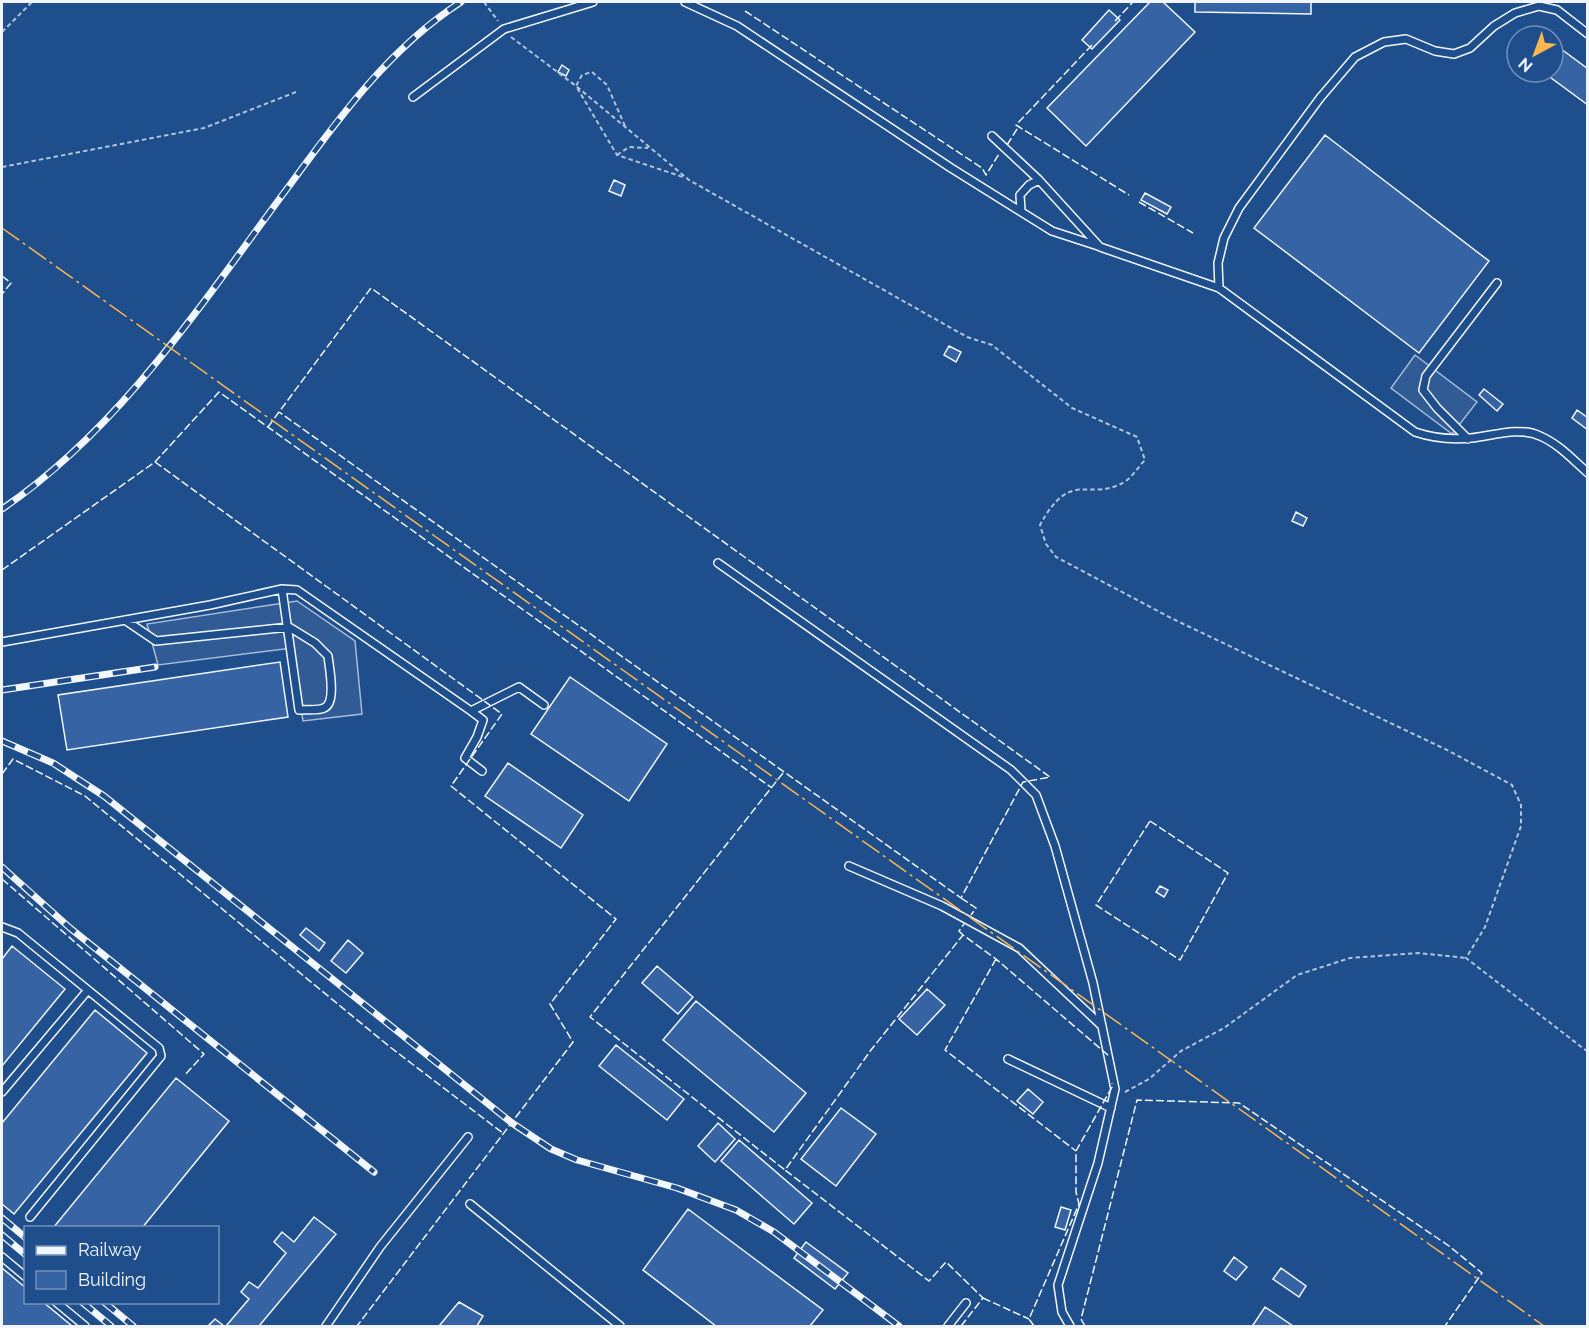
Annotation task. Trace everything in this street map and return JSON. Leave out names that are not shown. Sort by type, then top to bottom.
[{"type":"lane","points":[[413,97],[504,29],[593,2]]},
{"type":"lane","points":[[685,2],[736,26],[1052,231],[1219,288],[1415,432],[1431,438],[1468,439],[1520,431],[1538,434],[1556,445],[1587,473]]},
{"type":"lane","points":[[1219,288],[1218,263],[1224,238],[1239,208],[1320,98],[1355,57],[1384,42],[1406,39],[1435,51],[1454,54],[1470,48],[1494,26],[1515,13],[1539,6],[1557,10],[1587,34]]},
{"type":"lane","points":[[992,136],[1039,180],[1100,247]]},
{"type":"lane","points":[[1021,212],[1020,195],[1029,185],[1039,180]]},
{"type":"lane","points":[[1468,439],[1437,408],[1423,390],[1426,376],[1497,283]]},
{"type":"lane","points":[[718,563],[1011,770],[1036,795],[1055,846],[1093,983],[1115,1089],[1098,1163],[1058,1285],[1062,1312],[1070,1326]]},
{"type":"lane","points":[[125,620],[156,641],[289,627],[310,640],[328,656],[332,693],[329,704],[324,708],[299,710],[289,627],[282,589]]},
{"type":"lane","points":[[2,642],[282,589],[297,590],[483,720],[477,737],[465,758],[482,771]]},
{"type":"lane","points":[[471,711],[519,687],[543,705]]},
{"type":"lane","points":[[849,866],[942,906],[1019,948],[1102,1026]]},
{"type":"lane","points":[[2,927],[18,933],[159,1048],[161,1056],[30,1217]]},
{"type":"lane","points":[[2,1092],[88,990]]},
{"type":"lane","points":[[1008,1059],[1111,1108]]},
{"type":"lane","points":[[326,1326],[380,1247],[468,1137]]},
{"type":"lane","points":[[470,1204],[620,1326]]},
{"type":"lane","points":[[2,1257],[24,1275]]},
{"type":"lane","points":[[948,1326],[966,1303]]},
{"type":"lane","points":[[58,1304],[85,1326]]},
{"type":"path","points":[[2,32],[32,2]]},
{"type":"path","points":[[484,2],[504,29],[685,177],[967,337],[992,345],[1072,408],[1137,437],[1145,460],[1126,481],[1107,488],[1072,489],[1050,506],[1040,525],[1046,544],[1056,557],[1173,619],[1439,746],[1512,785],[1521,805],[1521,826],[1485,927],[1466,958]]},
{"type":"path","points":[[576,86],[582,75],[592,72],[607,86],[627,129]]},
{"type":"path","points":[[576,86],[618,155],[685,177]]},
{"type":"path","points":[[2,167],[204,128],[296,92]]},
{"type":"path","points":[[618,155],[629,147],[650,148]]},
{"type":"path","points":[[1113,1098],[1149,1079],[1181,1051],[1224,1028],[1297,975],[1350,958],[1418,953],[1466,958],[1587,1052]]},
{"type":"shaded area","points":[[1415,355],[1477,402],[1452,434],[1391,388]]},
{"type":"shaded area","points":[[297,601],[355,641],[362,714],[303,721],[292,648],[158,665],[147,624]]},
{"type":"building","points":[[1150,2],[1163,2],[1195,32],[1086,146],[1047,108]]},
{"type":"building","points":[[1195,2],[1311,2],[1311,14],[1195,12]]},
{"type":"building","points":[[1109,10],[1120,20],[1092,49],[1082,40]]},
{"type":"building","points":[[1565,52],[1588,69],[1588,105],[1559,84],[1565,84]]},
{"type":"building","points":[[562,65],[569,70],[566,76],[558,72]]},
{"type":"building","points":[[1325,135],[1489,261],[1419,353],[1254,228]]},
{"type":"building","points":[[614,180],[625,185],[621,196],[609,191]]},
{"type":"building","points":[[1145,193],[1171,207],[1167,214],[1141,200]]},
{"type":"building","points":[[949,346],[961,352],[956,362],[944,355]]},
{"type":"building","points":[[1484,389],[1503,404],[1497,411],[1479,395]]},
{"type":"building","points":[[1577,410],[1588,418],[1588,430],[1572,418]]},
{"type":"building","points":[[1296,512],[1307,518],[1303,526],[1292,521]]},
{"type":"building","points":[[280,662],[288,717],[67,750],[58,695]]},
{"type":"building","points":[[570,677],[667,744],[629,801],[531,734]]},
{"type":"building","points":[[508,763],[583,815],[561,848],[485,796]]},
{"type":"building","points":[[1160,886],[1168,890],[1164,897],[1156,892]]},
{"type":"building","points":[[306,928],[325,943],[319,951],[300,935]]},
{"type":"building","points":[[348,940],[363,953],[346,973],[331,961]]},
{"type":"building","points":[[12,946],[65,989],[2,1066],[2,959]]},
{"type":"building","points":[[657,966],[693,997],[678,1014],[642,983]]},
{"type":"building","points":[[927,989],[945,1005],[917,1035],[899,1019]]},
{"type":"building","points":[[696,1001],[806,1093],[774,1132],[663,1040]]},
{"type":"building","points":[[95,1010],[147,1053],[14,1214],[2,1204],[2,1123]]},
{"type":"building","points":[[616,1045],[684,1099],[667,1120],[599,1066]]},
{"type":"building","points":[[176,1078],[229,1121],[144,1226],[55,1226]]},
{"type":"building","points":[[1028,1089],[1043,1102],[1033,1114],[1017,1101]]},
{"type":"building","points":[[841,1108],[876,1134],[836,1186],[801,1159]]},
{"type":"building","points":[[718,1123],[735,1139],[715,1162],[698,1146]]},
{"type":"building","points":[[739,1140],[812,1203],[794,1224],[721,1161]]},
{"type":"building","points":[[1061,1207],[1071,1210],[1065,1230],[1055,1227]]},
{"type":"building","points":[[688,1209],[823,1310],[810,1326],[716,1326],[643,1270]]},
{"type":"building","points":[[314,1217],[336,1234],[259,1326],[226,1326],[249,1299],[241,1292],[249,1282],[258,1288],[286,1253],[274,1242],[282,1232],[294,1242]]},
{"type":"building","points":[[806,1242],[848,1273],[835,1289],[794,1258]]},
{"type":"building","points":[[1234,1257],[1247,1267],[1236,1280],[1224,1271]]},
{"type":"building","points":[[2,1268],[24,1286],[24,1304],[45,1304],[72,1326],[2,1326]]},
{"type":"building","points":[[1281,1268],[1306,1286],[1299,1297],[1273,1279]]},
{"type":"building","points":[[459,1302],[483,1316],[477,1326],[439,1326]]},
{"type":"building","points":[[1265,1307],[1293,1326],[1253,1325]]},
{"type":"building","points":[[215,1319],[224,1326],[208,1326]]},
{"type":"railway","points":[[2,509],[46,476],[124,400],[194,314],[349,107],[412,40],[461,2]]},
{"type":"railway","points":[[2,690],[155,667]]},
{"type":"railway","points":[[2,741],[53,763],[104,796],[512,1123],[551,1149],[577,1160],[677,1188],[736,1210],[774,1232],[899,1326]]},
{"type":"railway","points":[[2,867],[70,928],[374,1172]]},
{"type":"railway","points":[[2,1218],[24,1236]]},
{"type":"railway","points":[[2,1235],[24,1253]]},
{"type":"railway","points":[[84,1304],[111,1326]]},
{"type":"railway","points":[[106,1304],[133,1326]]},
{"type":"fence","points":[[1115,21],[1133,2]]},
{"type":"fence","points":[[745,11],[982,168],[986,175],[999,154]]},
{"type":"fence","points":[[1092,45],[1016,125],[1129,195]]},
{"type":"fence","points":[[1007,145],[1019,126]]},
{"type":"fence","points":[[1139,202],[1193,233]]},
{"type":"fence","points":[[2,276],[11,283],[2,294]]},
{"type":"fence","points":[[268,427],[279,412],[371,288],[1050,777],[1023,782],[961,898],[279,412]]},
{"type":"fence","points":[[2,570],[155,462],[219,392],[772,788]]},
{"type":"fence","points":[[155,462],[502,714],[451,786],[616,919],[550,1004],[573,1042],[357,1326]]},
{"type":"fence","points":[[2,774],[13,759],[85,796],[390,1047],[504,1134]]},
{"type":"fence","points":[[783,773],[590,1017],[785,1170]]},
{"type":"fence","points":[[1150,821],[1228,873],[1180,960],[1096,905],[1150,821]]},
{"type":"fence","points":[[2,879],[204,1054],[184,1076]]},
{"type":"fence","points":[[961,898],[976,908],[971,915]]},
{"type":"fence","points":[[963,935],[959,931],[964,924]]},
{"type":"fence","points":[[961,1326],[983,1298],[946,1262],[929,1281],[785,1170],[871,1050],[963,935],[996,959],[1109,1056]]},
{"type":"fence","points":[[996,959],[945,1050],[1076,1151]]},
{"type":"fence","points":[[1034,1326],[1029,1319],[1079,1204],[1076,1192],[1076,1151],[1112,1087],[1112,1083]]},
{"type":"fence","points":[[1085,1326],[1081,1319],[1137,1100],[1239,1103],[1449,1246],[1482,1273],[1445,1326]]},
{"type":"fence","points":[[983,1298],[1029,1319]]},
{"type":"power","points":[[2,228],[1544,1326]]}]
